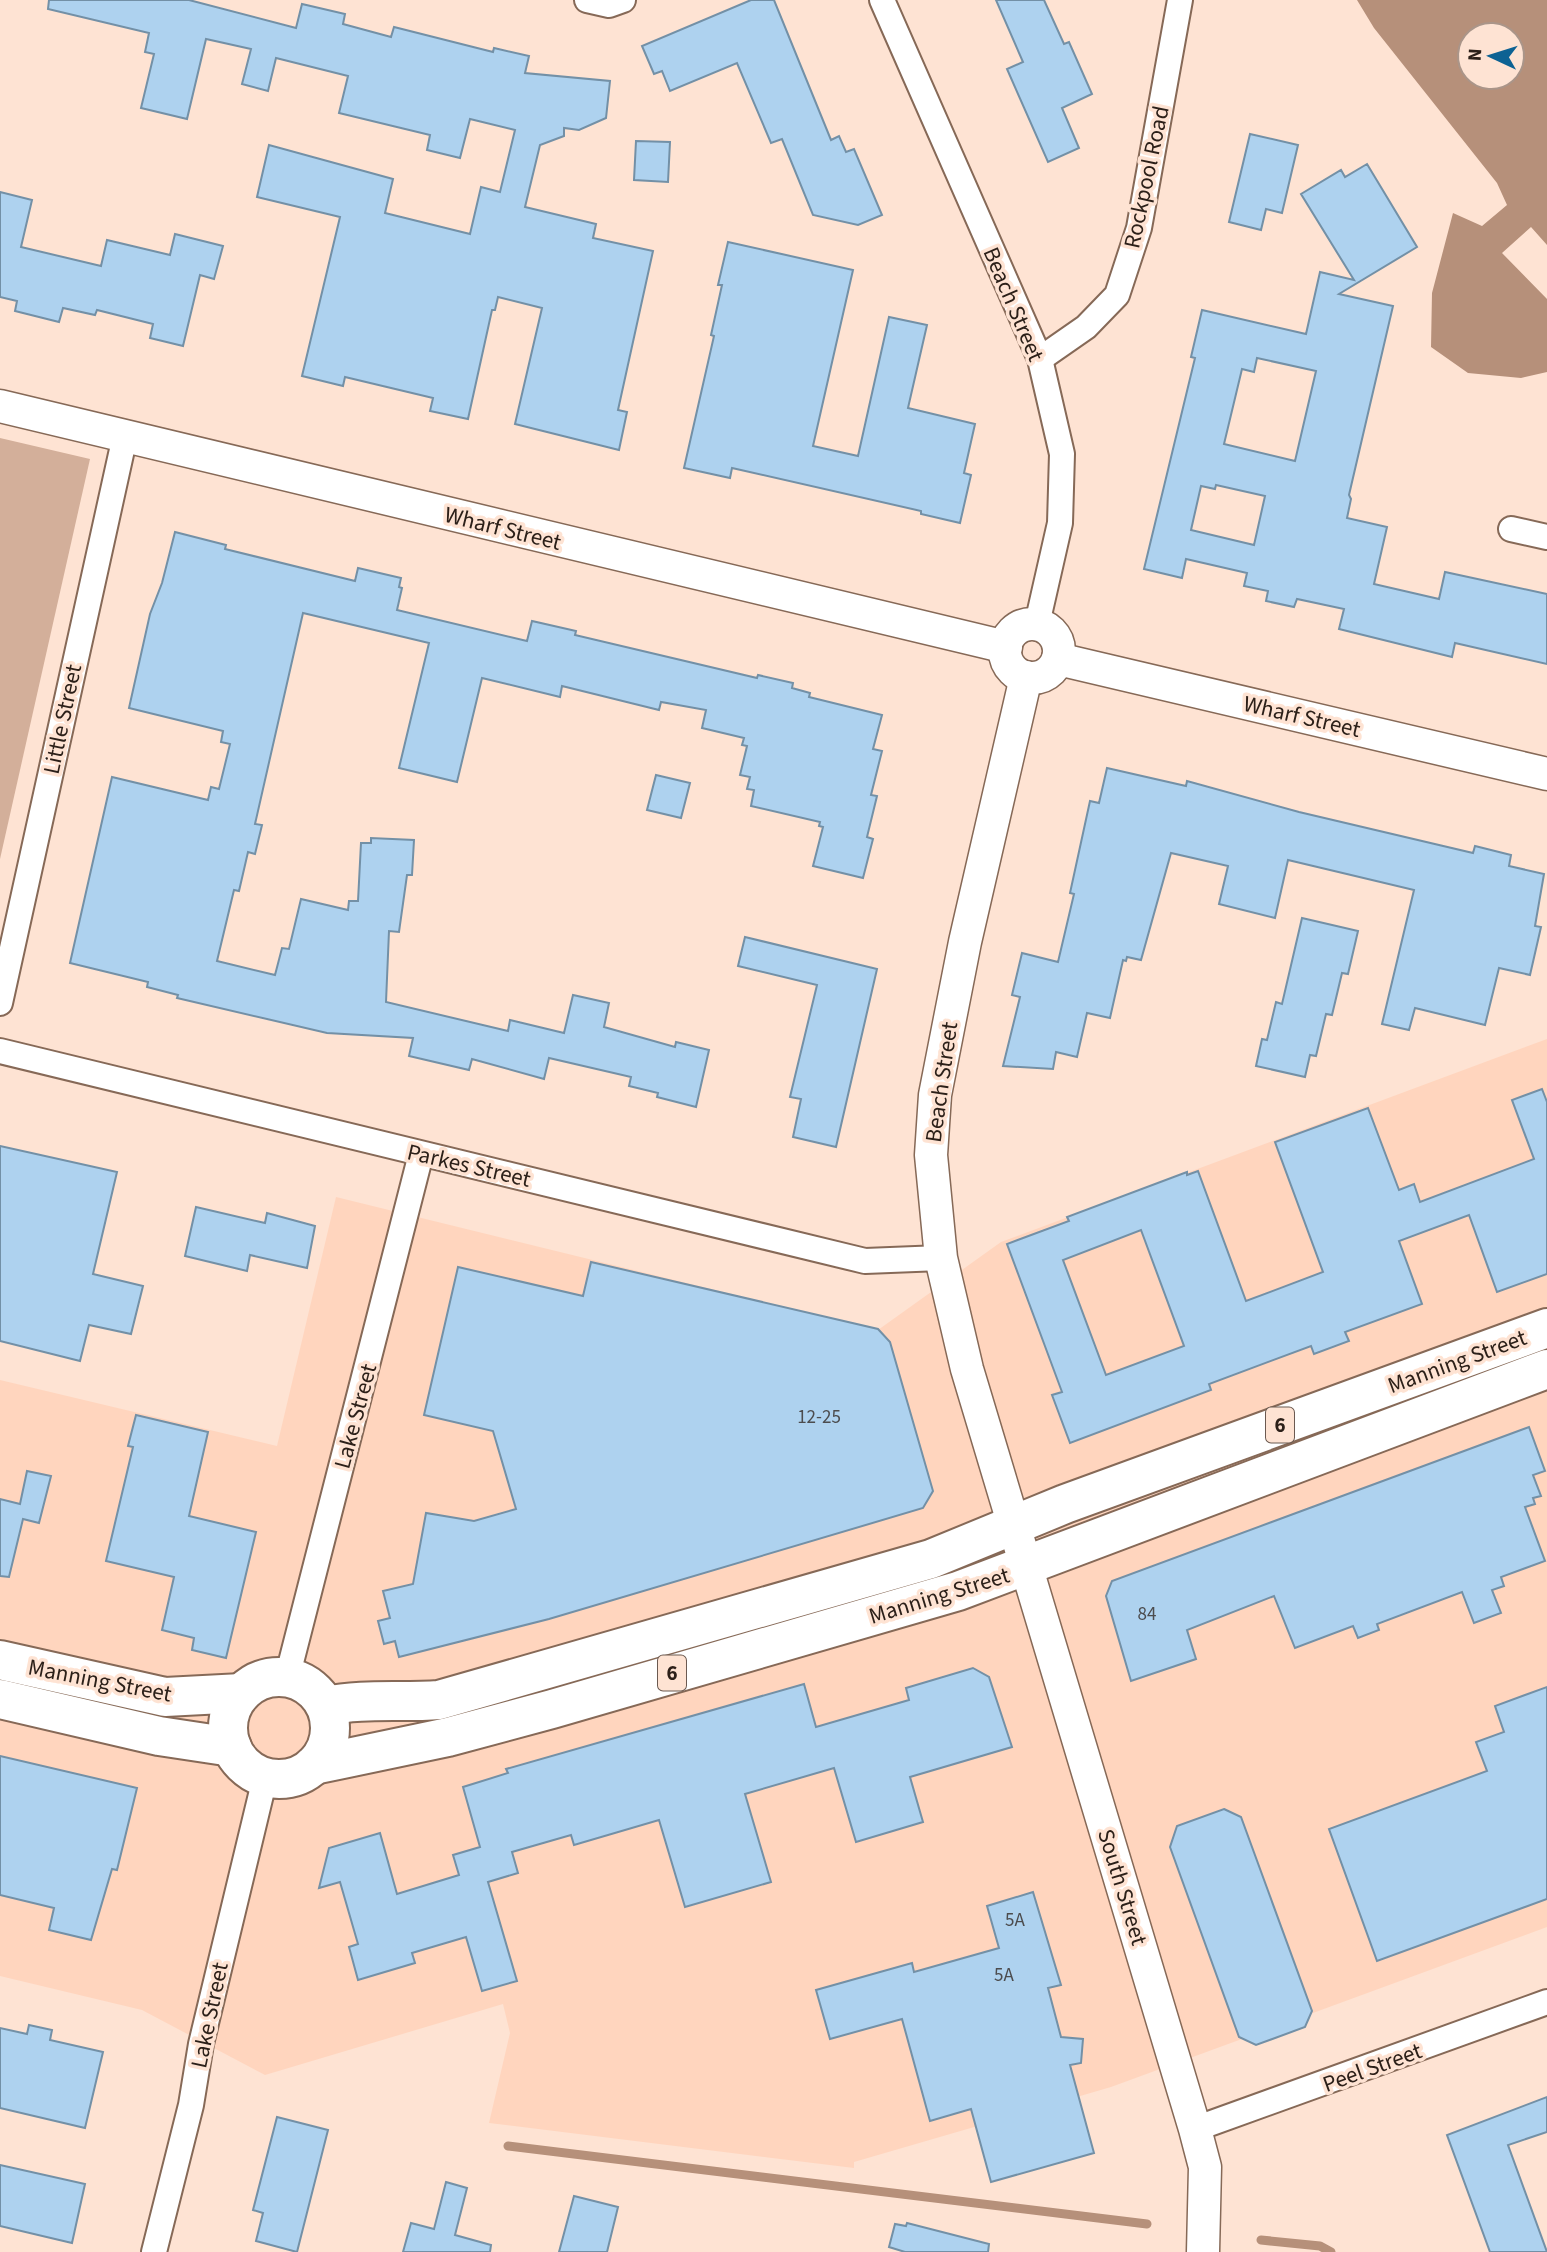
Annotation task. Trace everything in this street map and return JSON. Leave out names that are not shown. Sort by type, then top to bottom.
[{"type":"main road","name":"Manning Street","points":[[326,1706],[355,1700],[395,1703],[439,1700],[931,1559],[1015,1527],[1065,1504],[1547,1328]]},
{"type":"main road","name":"Manning Street","points":[[314,1765],[448,1737],[552,1709],[958,1591],[1027,1568],[1547,1369]]},
{"type":"main road","name":"Manning Street","points":[[0,1660],[165,1697],[242,1693]]},
{"type":"main road","points":[[265,1778],[245,1766],[232,1747],[229,1719],[242,1693],[263,1680],[287,1678],[311,1688],[326,1706],[330,1724],[329,1739],[314,1765]]},
{"type":"main road","name":"Manning Street","points":[[0,1699],[159,1736],[232,1747]]},
{"type":"main road","name":"6","points":[[265,1778],[291,1778],[314,1765]]},
{"type":"street","points":[[587,0],[609,5],[623,0]]},
{"type":"street","name":"Beach Street","points":[[882,0],[1040,359],[1062,454],[1060,523],[1037,624]]},
{"type":"street","name":"Rockpool Road","points":[[1040,359],[1086,327],[1117,295],[1139,228],[1180,0]]},
{"type":"street","name":"Wharf Street","points":[[0,406],[1006,648]]},
{"type":"street","name":"Little Street","points":[[0,1003],[125,436]]},
{"type":"street","points":[[1511,529],[1547,537]]},
{"type":"street","points":[[1037,624],[1055,637],[1059,648],[1058,659],[1046,674],[1026,677],[1010,666],[1006,648],[1016,629],[1037,624]]},
{"type":"street","name":"Wharf Street","points":[[1058,659],[1547,774]]},
{"type":"street","name":"Beach Street","points":[[1015,1527],[967,1369],[941,1258],[931,1155],[935,1095],[965,942],[1026,677]]},
{"type":"street","name":"Parkes Street","points":[[0,1051],[865,1261],[941,1258]]},
{"type":"street","name":"Lake Street","points":[[287,1678],[421,1154]]},
{"type":"street","name":"South Street","points":[[1015,1527],[1205,2167],[1203,2252]]},
{"type":"street","name":"Lake Street","points":[[154,2252],[191,2105],[201,2044],[265,1778]]},
{"type":"street","name":"Peel Street","points":[[1195,2129],[1381,2065],[1547,2002]]},
{"type":"shaded area","points":[[1357,0],[1547,0],[1547,245],[1531,227],[1502,253],[1547,299],[1547,372],[1521,378],[1468,373],[1431,347],[1432,293],[1453,213],[1482,226],[1507,205],[1497,183],[1374,28]]},
{"type":"shaded area","points":[[0,438],[90,459],[0,859]]},
{"type":"shaded area","points":[[1547,1039],[1547,1927],[1111,2087],[854,2162],[854,2168],[489,2123],[510,2033],[503,2004],[265,2075],[142,2010],[0,1976],[0,1380],[277,1446],[336,1197],[878,1330],[1001,1242]]},
{"type":"building","points":[[49,0],[189,0],[296,28],[302,4],[345,14],[343,24],[391,37],[394,27],[493,52],[494,48],[529,56],[525,73],[610,81],[606,118],[579,130],[564,128],[564,136],[540,145],[525,207],[596,224],[593,238],[653,251],[618,410],[627,412],[619,450],[515,424],[542,308],[498,297],[495,310],[492,310],[468,419],[430,411],[433,398],[345,377],[343,386],[302,376],[340,217],[257,197],[269,145],[393,179],[385,213],[470,234],[481,187],[500,192],[515,130],[470,119],[460,158],[427,150],[430,135],[339,113],[348,76],[276,58],[268,91],[242,84],[251,49],[206,39],[187,119],[141,108],[154,54],[145,52],[149,33],[48,9]]},
{"type":"building","points":[[751,0],[774,0],[831,140],[839,136],[846,152],[854,149],[882,215],[858,225],[813,215],[782,139],[771,143],[737,63],[670,91],[662,71],[654,74],[642,46]]},
{"type":"building","points":[[996,0],[1044,0],[1064,44],[1069,42],[1092,94],[1062,108],[1079,148],[1048,162],[1007,69],[1023,62]]},
{"type":"building","points":[[1250,134],[1298,145],[1282,213],[1266,209],[1261,230],[1229,222]]},
{"type":"building","points":[[636,141],[670,142],[668,182],[634,180]]},
{"type":"building","points":[[1367,164],[1417,247],[1339,294],[1393,306],[1349,495],[1351,499],[1347,518],[1387,527],[1374,584],[1439,599],[1445,572],[1547,594],[1547,664],[1455,643],[1452,657],[1339,629],[1344,609],[1297,599],[1294,607],[1266,601],[1268,591],[1244,586],[1247,573],[1186,559],[1182,578],[1144,569],[1195,358],[1191,357],[1202,310],[1306,334],[1320,272],[1354,280],[1301,194],[1341,170],[1345,177]],"holes":[[[1257,358],[1316,371],[1295,461],[1224,444],[1242,369],[1254,372]],[[1216,485],[1265,496],[1254,545],[1191,530],[1201,486],[1215,489]]]},
{"type":"building","points":[[0,192],[32,200],[21,247],[101,266],[107,240],[170,255],[175,234],[223,246],[214,279],[200,275],[183,346],[150,338],[153,324],[97,310],[95,315],[63,308],[59,322],[15,311],[17,301],[0,297]]},
{"type":"building","points":[[728,242],[853,270],[813,446],[858,456],[889,317],[927,325],[908,408],[975,424],[964,473],[971,475],[960,523],[921,514],[921,511],[732,468],[730,478],[684,468],[714,336],[711,335],[722,285],[718,285]]},
{"type":"building","points":[[175,532],[226,545],[225,549],[355,581],[358,568],[401,578],[399,587],[402,588],[397,610],[527,641],[532,621],[576,631],[575,635],[757,678],[758,675],[793,683],[792,688],[810,693],[809,697],[882,715],[873,749],[882,751],[871,795],[877,796],[867,837],[873,839],[863,878],[813,866],[823,827],[819,826],[820,822],[751,806],[754,790],[747,789],[750,777],[740,775],[747,746],[742,745],[744,738],[702,728],[706,710],[661,702],[659,710],[562,686],[560,697],[482,678],[457,782],[399,768],[429,643],[303,613],[255,824],[262,825],[255,854],[248,852],[239,891],[234,890],[217,961],[275,975],[282,948],[289,949],[301,899],[348,910],[349,901],[358,901],[361,843],[371,843],[371,838],[414,840],[412,875],[407,875],[399,932],[389,931],[386,1002],[508,1031],[510,1020],[564,1033],[573,995],[609,1003],[604,1027],[675,1047],[676,1042],[709,1050],[696,1107],[657,1097],[658,1093],[629,1086],[631,1077],[549,1058],[544,1079],[472,1059],[469,1070],[409,1056],[413,1038],[327,1033],[177,998],[178,995],[147,987],[148,982],[70,963],[112,777],[208,800],[211,787],[219,789],[230,744],[221,742],[223,731],[129,708],[150,614],[162,583]]},
{"type":"building","points":[[1107,768],[1186,786],[1187,781],[1299,812],[1473,853],[1475,846],[1511,855],[1509,866],[1544,874],[1535,926],[1541,927],[1530,975],[1499,968],[1485,1025],[1415,1008],[1409,1030],[1382,1024],[1414,890],[1288,860],[1275,918],[1219,904],[1228,866],[1171,853],[1141,960],[1127,957],[1126,961],[1123,960],[1110,1018],[1087,1013],[1077,1057],[1056,1052],[1053,1069],[1003,1066],[1020,997],[1012,995],[1022,953],[1058,962],[1074,894],[1070,893],[1090,801],[1099,803]]},
{"type":"building","points":[[656,775],[690,783],[681,818],[647,810]]},
{"type":"building","points":[[1302,918],[1358,931],[1348,974],[1342,973],[1332,1015],[1326,1014],[1316,1056],[1310,1055],[1305,1077],[1256,1066],[1262,1039],[1267,1040],[1276,1002],[1282,1004]]},
{"type":"building","points":[[745,937],[877,969],[836,1147],[793,1137],[801,1099],[790,1097],[817,985],[738,966]]},
{"type":"building","points":[[1542,1089],[1547,1102],[1547,1274],[1497,1292],[1469,1215],[1399,1241],[1422,1304],[1345,1332],[1349,1341],[1314,1354],[1311,1346],[1209,1384],[1211,1390],[1070,1443],[1052,1395],[1062,1392],[1007,1244],[1069,1221],[1067,1217],[1187,1172],[1187,1175],[1198,1171],[1246,1301],[1323,1272],[1275,1142],[1368,1108],[1399,1190],[1414,1184],[1420,1202],[1534,1159],[1512,1100]],"holes":[[[1141,1230],[1184,1346],[1106,1375],[1063,1260]]]},
{"type":"building","points":[[0,1146],[117,1172],[93,1274],[143,1286],[131,1334],[89,1325],[80,1361],[0,1341]]},
{"type":"building","points":[[196,1207],[265,1223],[267,1213],[315,1226],[307,1268],[250,1255],[247,1271],[185,1256]]},
{"type":"building","points":[[591,1262],[878,1329],[890,1342],[933,1491],[923,1508],[549,1619],[399,1657],[395,1641],[384,1644],[378,1621],[390,1618],[383,1591],[413,1584],[426,1513],[474,1521],[516,1509],[493,1431],[424,1415],[458,1267],[583,1296]]},
{"type":"building","points":[[136,1415],[208,1432],[189,1516],[256,1532],[226,1658],[192,1650],[194,1638],[162,1630],[174,1577],[106,1561],[133,1447],[128,1446]]},
{"type":"building","points":[[1529,1427],[1545,1471],[1533,1475],[1541,1496],[1533,1498],[1535,1504],[1525,1507],[1545,1561],[1501,1577],[1504,1586],[1492,1590],[1501,1613],[1474,1623],[1462,1592],[1377,1624],[1379,1630],[1358,1638],[1353,1626],[1295,1648],[1274,1596],[1187,1630],[1196,1659],[1131,1681],[1106,1596],[1112,1581]]},
{"type":"building","points":[[27,1471],[51,1476],[39,1523],[23,1519],[9,1577],[0,1576],[0,1499],[20,1504]]},
{"type":"building","points":[[973,1668],[989,1677],[1012,1747],[910,1777],[923,1822],[856,1842],[834,1768],[745,1794],[771,1882],[685,1907],[659,1820],[574,1845],[571,1835],[512,1852],[518,1873],[488,1882],[517,1981],[482,1991],[466,1937],[412,1953],[415,1963],[358,1980],[349,1947],[358,1944],[340,1882],[319,1888],[329,1848],[380,1833],[397,1894],[459,1875],[453,1855],[480,1847],[463,1787],[508,1773],[506,1769],[804,1684],[816,1727],[909,1700],[906,1688]]},
{"type":"building","points":[[1547,1687],[1547,1899],[1377,1961],[1329,1829],[1487,1771],[1476,1742],[1504,1732],[1495,1706]]},
{"type":"building","points":[[0,1756],[137,1788],[117,1870],[112,1869],[91,1940],[49,1930],[54,1908],[0,1895]]},
{"type":"building","points":[[1224,1809],[1241,1817],[1312,2011],[1305,2027],[1256,2045],[1239,2037],[1170,1847],[1177,1826]]},
{"type":"building","points":[[1033,1892],[1061,1985],[1048,1988],[1061,2037],[1083,2039],[1081,2063],[1070,2065],[1094,2153],[991,2182],[971,2109],[930,2121],[902,2019],[830,2039],[816,1990],[912,1963],[914,1972],[999,1948],[987,1906]]},
{"type":"building","points":[[29,2025],[52,2030],[50,2040],[103,2052],[85,2128],[0,2108],[0,2028],[27,2034]]},
{"type":"building","points":[[1547,2097],[1547,2132],[1508,2145],[1547,2252],[1490,2252],[1447,2135]]},
{"type":"building","points":[[277,2117],[328,2130],[297,2252],[256,2241],[263,2213],[253,2210]]},
{"type":"building","points":[[0,2165],[85,2184],[72,2243],[0,2226]]},
{"type":"building","points":[[446,2182],[467,2188],[455,2235],[491,2245],[490,2252],[403,2252],[411,2223],[434,2229]]},
{"type":"building","points":[[574,2196],[618,2207],[607,2252],[559,2252]]},
{"type":"building","points":[[907,2223],[989,2244],[988,2252],[905,2252],[889,2247],[895,2224],[906,2226]]},
{"type":"waterway","points":[[508,2146],[1147,2224]]},
{"type":"waterway","points":[[1261,2240],[1320,2246],[1331,2252]]}]
